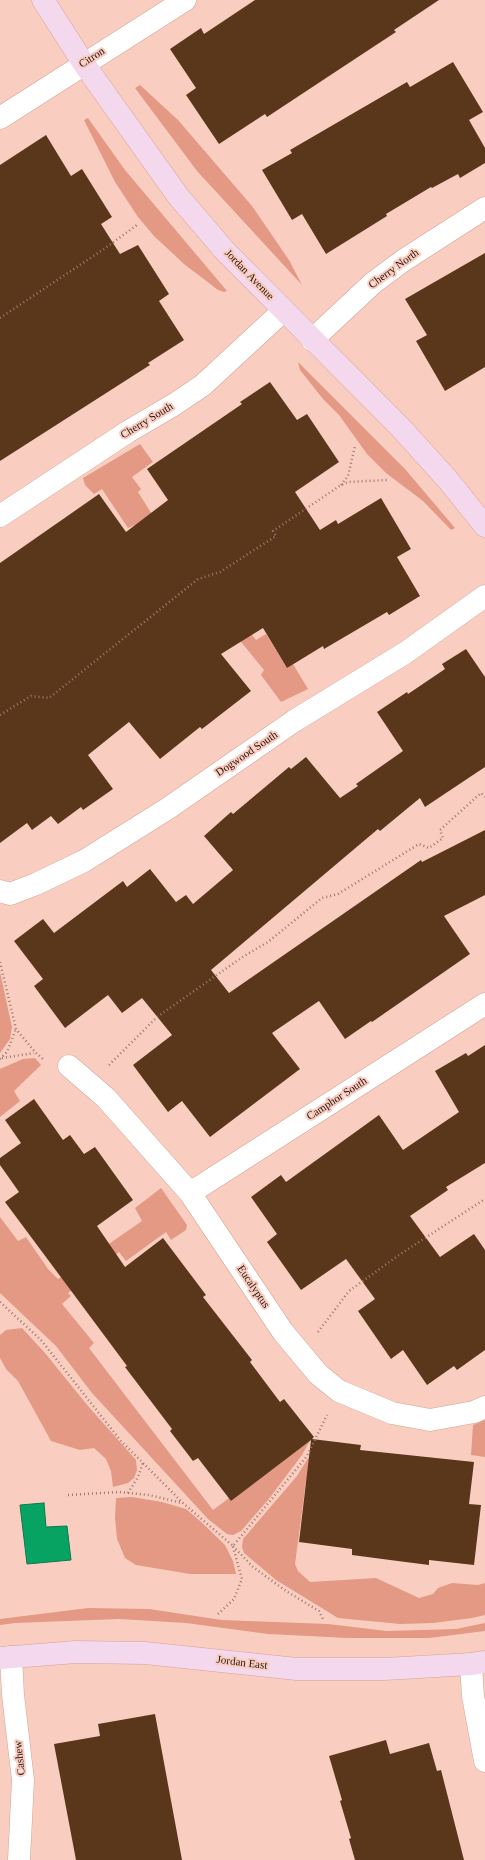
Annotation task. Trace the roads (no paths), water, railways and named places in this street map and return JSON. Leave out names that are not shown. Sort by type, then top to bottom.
[{"type":"street","name":"Jordan Avenue","points":[[43,0],[84,64],[178,196],[225,251],[401,428],[448,480],[485,526]]},
{"type":"street","name":"Citron","points":[[0,118],[185,0]]},
{"type":"street","name":"Cherry North","points":[[312,340],[373,283],[404,260],[485,208]]},
{"type":"street","name":"Cherry South","points":[[0,516],[129,431],[175,404],[203,385],[283,311]]},
{"type":"street","name":"Dogwood South","points":[[0,891],[10,894],[36,884],[84,861],[167,809],[294,721],[405,654],[485,596]]},
{"type":"street","name":"Camphor South","points":[[190,1193],[485,1004]]},
{"type":"street","name":"Eucalyptus","points":[[69,1066],[111,1104],[190,1193],[283,1332],[318,1374],[339,1391],[392,1413],[430,1420],[474,1412],[485,1407]]},
{"type":"street","name":"Jordan East","points":[[6,1657],[76,1652],[145,1653],[297,1669],[385,1669],[478,1663]]},
{"type":"street","name":"Cashew","points":[[6,1657],[14,1695],[22,1780],[19,1860]]},
{"type":"street","points":[[478,1663],[473,1696],[485,1761]]}]
